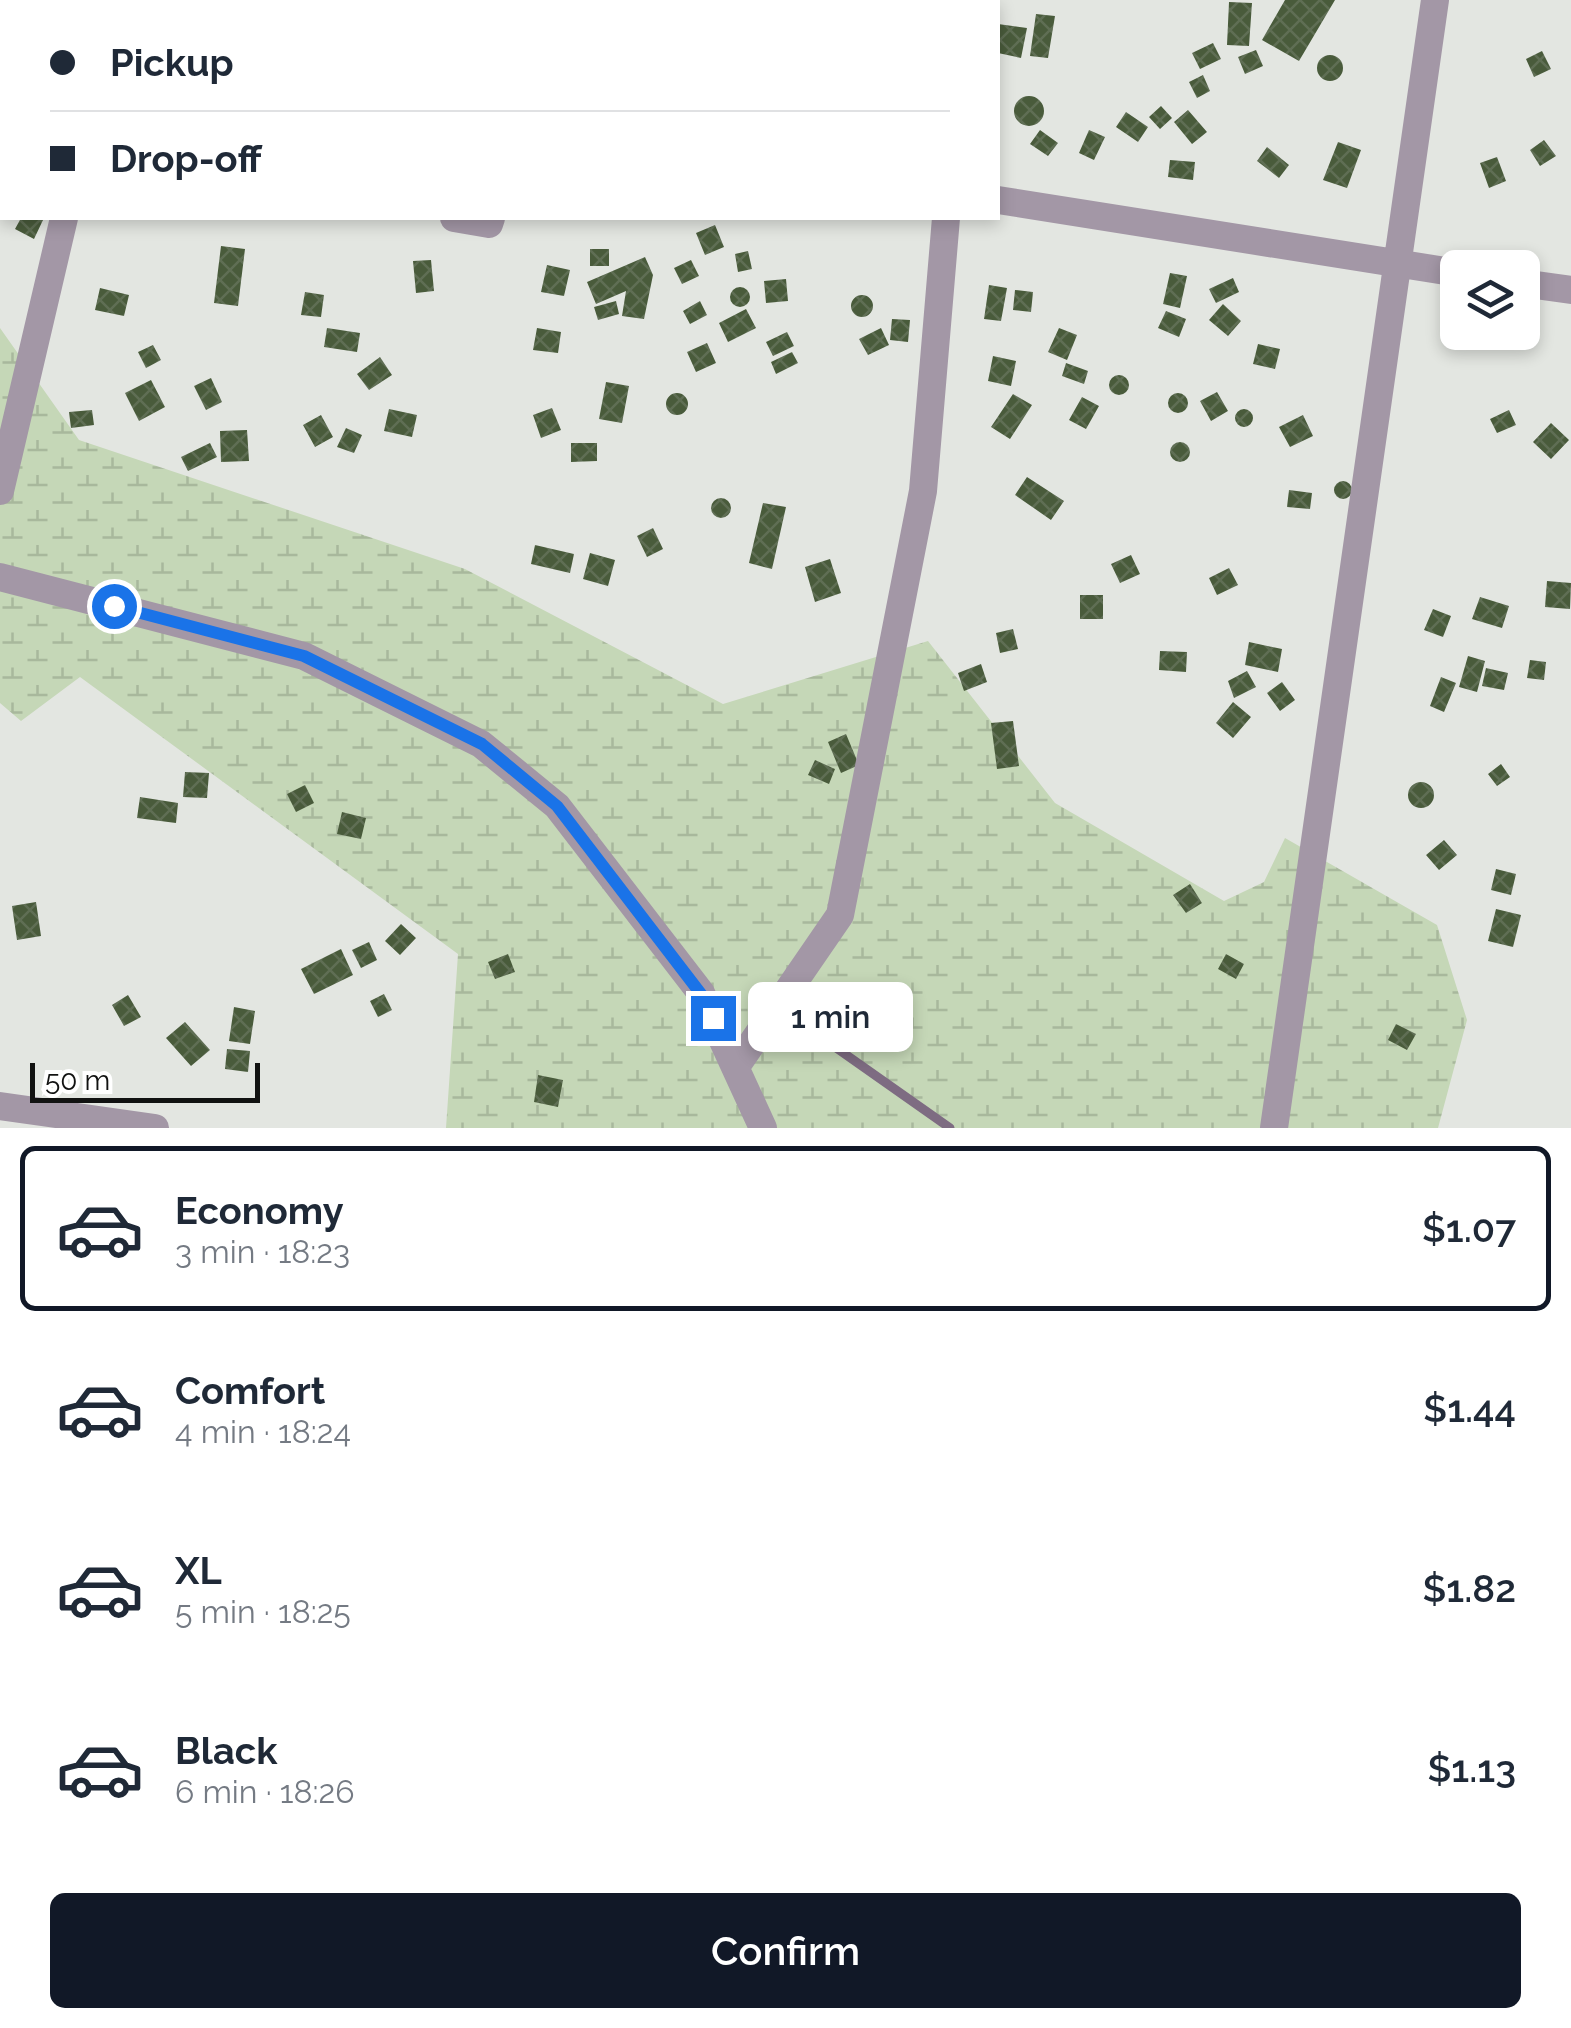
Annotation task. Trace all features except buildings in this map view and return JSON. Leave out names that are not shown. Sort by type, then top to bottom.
[{"type":"street","points":[[1274,1128],[1394,264],[1435,0]]},
{"type":"street","points":[[1000,200],[1440,270]]},
{"type":"street","points":[[0,492],[64,220]]},
{"type":"street","points":[[466,220],[489,224],[490,220]]},
{"type":"street","points":[[737,1066],[840,915],[923,491],[946,220]]},
{"type":"street","points":[[1540,286],[1571,290]]},
{"type":"street","points":[[0,576],[304,656],[482,744],[557,806],[701,994],[764,1128]]},
{"type":"street","points":[[0,1106],[154,1128]]},
{"type":"green space","points":[[0,328],[79,440],[465,569],[723,704],[928,641],[1055,803],[1224,901],[1264,882],[1285,838],[1437,925],[1467,1020],[1438,1128],[446,1128],[458,954],[80,677],[21,721],[0,703]]},
{"type":"waterway","points":[[835,1047],[950,1128]]},
{"type":"route","points":[[114,606],[304,656],[482,744],[557,806],[701,994],[713,1018]]}]
